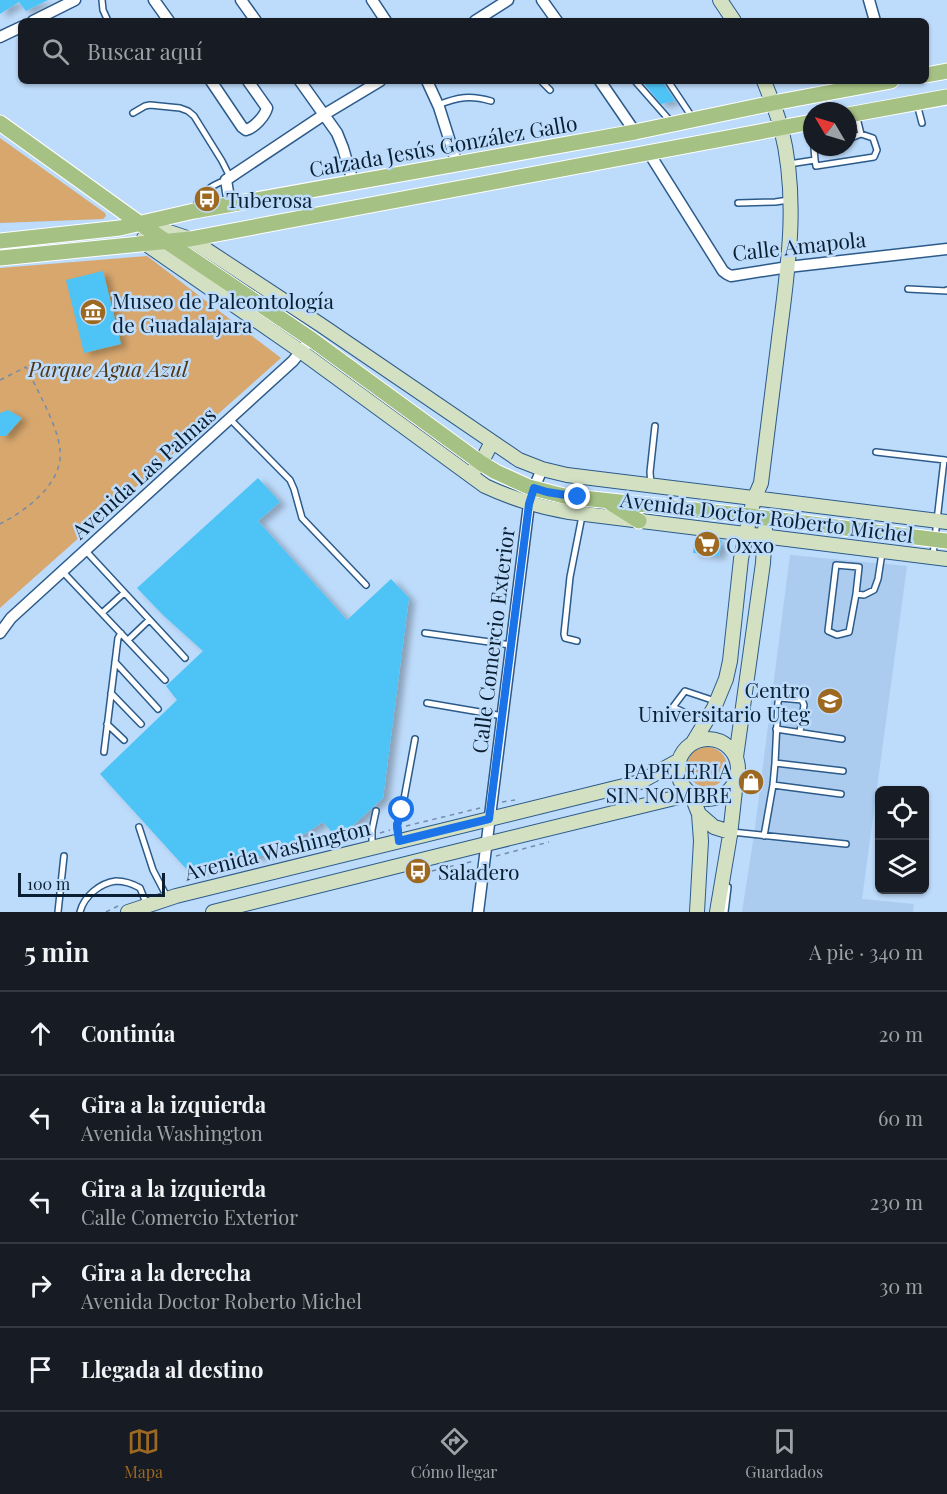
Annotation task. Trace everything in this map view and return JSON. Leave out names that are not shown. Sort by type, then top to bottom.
[{"type":"main road","points":[[720,0],[732,18]]},
{"type":"main road","points":[[929,74],[947,71]]},
{"type":"main road","points":[[717,912],[730,833],[738,772],[736,757],[764,563],[766,518],[760,500],[761,483],[788,267],[791,200],[788,164],[781,128],[765,84]]},
{"type":"main road","name":"Calzada Jesús González Gallo","points":[[0,241],[120,228],[230,204],[635,132],[875,84]]},
{"type":"main road","points":[[857,113],[947,96]]},
{"type":"main road","name":"Avenida Doctor Roberto Michel","points":[[0,123],[352,369],[446,447],[470,475],[507,497],[529,504],[582,514],[940,558]]},
{"type":"main road","points":[[0,258],[190,239],[803,124]]},
{"type":"main road","points":[[140,223],[146,244]]},
{"type":"main road","name":"Avenida Doctor Roberto Michel","points":[[140,223],[190,239],[519,460],[542,469],[603,480],[942,521]]},
{"type":"main road","name":"Avenida Doctor Roberto Michel","points":[[146,244],[302,352],[446,447],[514,481],[555,494],[581,498],[794,521],[941,540]]},
{"type":"main road","points":[[352,369],[362,353]]},
{"type":"main road","points":[[446,447],[463,422]]},
{"type":"main road","points":[[470,475],[481,463],[492,442]]},
{"type":"main road","points":[[580,477],[581,498]]},
{"type":"main road","points":[[603,480],[604,500],[639,521]]},
{"type":"main road","points":[[680,508],[682,489]]},
{"type":"main road","points":[[710,512],[711,493]]},
{"type":"main road","points":[[736,780],[725,794],[717,798],[700,798],[684,788],[678,771],[678,761],[705,724],[726,679],[741,559],[750,516],[760,500]]},
{"type":"main road","points":[[794,521],[795,504]]},
{"type":"main road","points":[[694,741],[704,738],[723,742],[731,748],[736,757]]},
{"type":"main road","name":"Avenida Washington","points":[[128,912],[168,898],[640,782],[678,761]]},
{"type":"main road","points":[[691,794],[699,814],[701,841],[698,912]]},
{"type":"main road","points":[[213,912],[691,794]]},
{"type":"main road","points":[[699,814],[714,827],[730,833]]},
{"type":"street","points":[[39,18],[75,0]]},
{"type":"street","points":[[154,0],[167,18]]},
{"type":"street","points":[[241,0],[254,18]]},
{"type":"street","points":[[372,0],[384,18]]},
{"type":"street","points":[[480,18],[508,0]]},
{"type":"street","points":[[542,0],[555,18]]},
{"type":"street","points":[[873,2],[875,18]]},
{"type":"street","points":[[0,37],[18,28]]},
{"type":"street","points":[[213,84],[246,130],[251,129],[264,115],[267,108],[250,84]]},
{"type":"street","points":[[302,84],[337,133],[353,182]]},
{"type":"street","points":[[230,204],[228,179],[325,114],[375,84]]},
{"type":"street","points":[[428,84],[438,105],[457,164]]},
{"type":"street","points":[[606,84],[635,132]]},
{"type":"street","name":"Calle Amapola","points":[[649,153],[723,271],[731,276],[788,267],[947,249]]},
{"type":"street","name":"Avenida Las Palmas","points":[[0,633],[11,618],[293,362],[311,339]]},
{"type":"street","name":"Calle Comercio Exterior","points":[[478,912],[529,504],[542,469]]},
{"type":"street","points":[[693,912],[699,896]]},
{"type":"lane","points":[[102,0],[107,18]]},
{"type":"lane","points":[[544,84],[550,90]]},
{"type":"lane","points":[[637,84],[673,124]]},
{"type":"lane","points":[[670,84],[693,120]]},
{"type":"lane","points":[[438,105],[450,100],[472,97],[491,101]]},
{"type":"lane","points":[[916,102],[922,123]]},
{"type":"lane","points":[[133,113],[150,105],[188,111],[222,161],[228,179],[202,193],[194,211]]},
{"type":"lane","points":[[857,125],[861,134]]},
{"type":"lane","points":[[815,156],[816,166],[874,158],[877,150],[873,138],[861,134],[857,136]]},
{"type":"lane","points":[[788,164],[815,160]]},
{"type":"lane","points":[[738,203],[791,200]]},
{"type":"lane","points":[[908,289],[947,290]]},
{"type":"lane","points":[[230,419],[290,480],[302,518],[366,585]]},
{"type":"lane","points":[[651,485],[650,472],[655,426]]},
{"type":"lane","points":[[876,452],[945,460],[940,558]]},
{"type":"lane","points":[[577,641],[565,638],[564,634],[570,578],[582,514],[581,498]]},
{"type":"lane","points":[[85,550],[185,658]]},
{"type":"lane","points":[[856,594],[864,595],[874,590],[882,551]]},
{"type":"lane","points":[[836,565],[859,567],[856,594],[849,632],[837,635],[828,631],[836,565]]},
{"type":"lane","points":[[62,571],[165,680]]},
{"type":"lane","points":[[102,613],[124,592]]},
{"type":"lane","points":[[128,640],[149,620]]},
{"type":"lane","points":[[104,752],[118,638],[121,633]]},
{"type":"lane","points":[[425,633],[511,645]]},
{"type":"lane","points":[[115,662],[158,709]]},
{"type":"lane","points":[[705,724],[673,707],[685,691],[717,702]]},
{"type":"lane","points":[[111,693],[141,724]]},
{"type":"lane","points":[[764,836],[773,785],[780,698],[802,700],[804,705],[800,732]]},
{"type":"lane","points":[[427,703],[502,716]]},
{"type":"lane","points":[[107,724],[124,740]]},
{"type":"lane","points":[[776,729],[842,739]]},
{"type":"lane","points":[[399,841],[397,825],[402,810],[415,739]]},
{"type":"lane","points":[[775,763],[843,771]]},
{"type":"lane","points":[[773,785],[841,794]]},
{"type":"lane","points":[[372,848],[372,830],[376,811]]},
{"type":"lane","points":[[139,827],[153,870],[168,898]]},
{"type":"lane","points":[[725,912],[730,833],[846,844]]},
{"type":"lane","points":[[58,912],[64,856]]},
{"type":"lane","points":[[80,912],[89,895],[117,881],[130,883],[140,888],[147,905]]},
{"type":"path","points":[[0,380],[26,367],[54,425],[60,449],[59,464],[51,482],[38,500],[0,524]]},
{"type":"shaded area","name":"Centro Universitario Uteg","points":[[790,555],[907,566],[877,786],[875,786],[875,803],[862,899],[914,904],[913,912],[742,912]]},
{"type":"green space","points":[[0,138],[105,213],[106,216],[103,219],[0,223]]},
{"type":"green space","name":"Parque Agua Azul","points":[[147,256],[281,358],[0,608],[0,268]]},
{"type":"green space","points":[[707,747],[715,748],[721,753],[726,759],[726,775],[721,781],[715,786],[707,787],[699,786],[693,781],[688,775],[687,767],[688,759],[693,753],[699,748]]},
{"type":"building","points":[[0,0],[48,0],[26,11],[19,2],[0,14]]},
{"type":"building","points":[[644,84],[664,84],[675,101],[661,104]]},
{"type":"building","name":"Museo de Paleontología de Guadalajara","points":[[103,271],[121,344],[84,353],[66,280]]},
{"type":"building","points":[[8,410],[22,418],[6,436],[0,436],[0,413]]},
{"type":"building","points":[[258,478],[280,502],[258,521],[347,620],[391,579],[409,598],[383,798],[338,839],[323,822],[298,838],[305,845],[190,873],[100,774],[177,700],[166,686],[203,651],[137,588]]},
{"type":"building","name":"Oxxo","points":[[695,537],[722,540],[719,556],[693,553]]},
{"type":"place","name":"Tuberosa","points":[[207,199]]},
{"type":"place","name":"Museo de Paleontología de Guadalajara","points":[[93,312]]},
{"type":"place","name":"Oxxo","points":[[707,544]]},
{"type":"place","name":"Centro Universitario Uteg","points":[[830,701]]},
{"type":"place","name":"PAPELERIA SIN NOMBRE","points":[[751,782]]},
{"type":"place","name":"Saladero","points":[[418,871]]},
{"type":"route","points":[[402,810],[397,825],[399,841],[489,819],[529,504],[534,488],[564,496],[578,497]]}]
